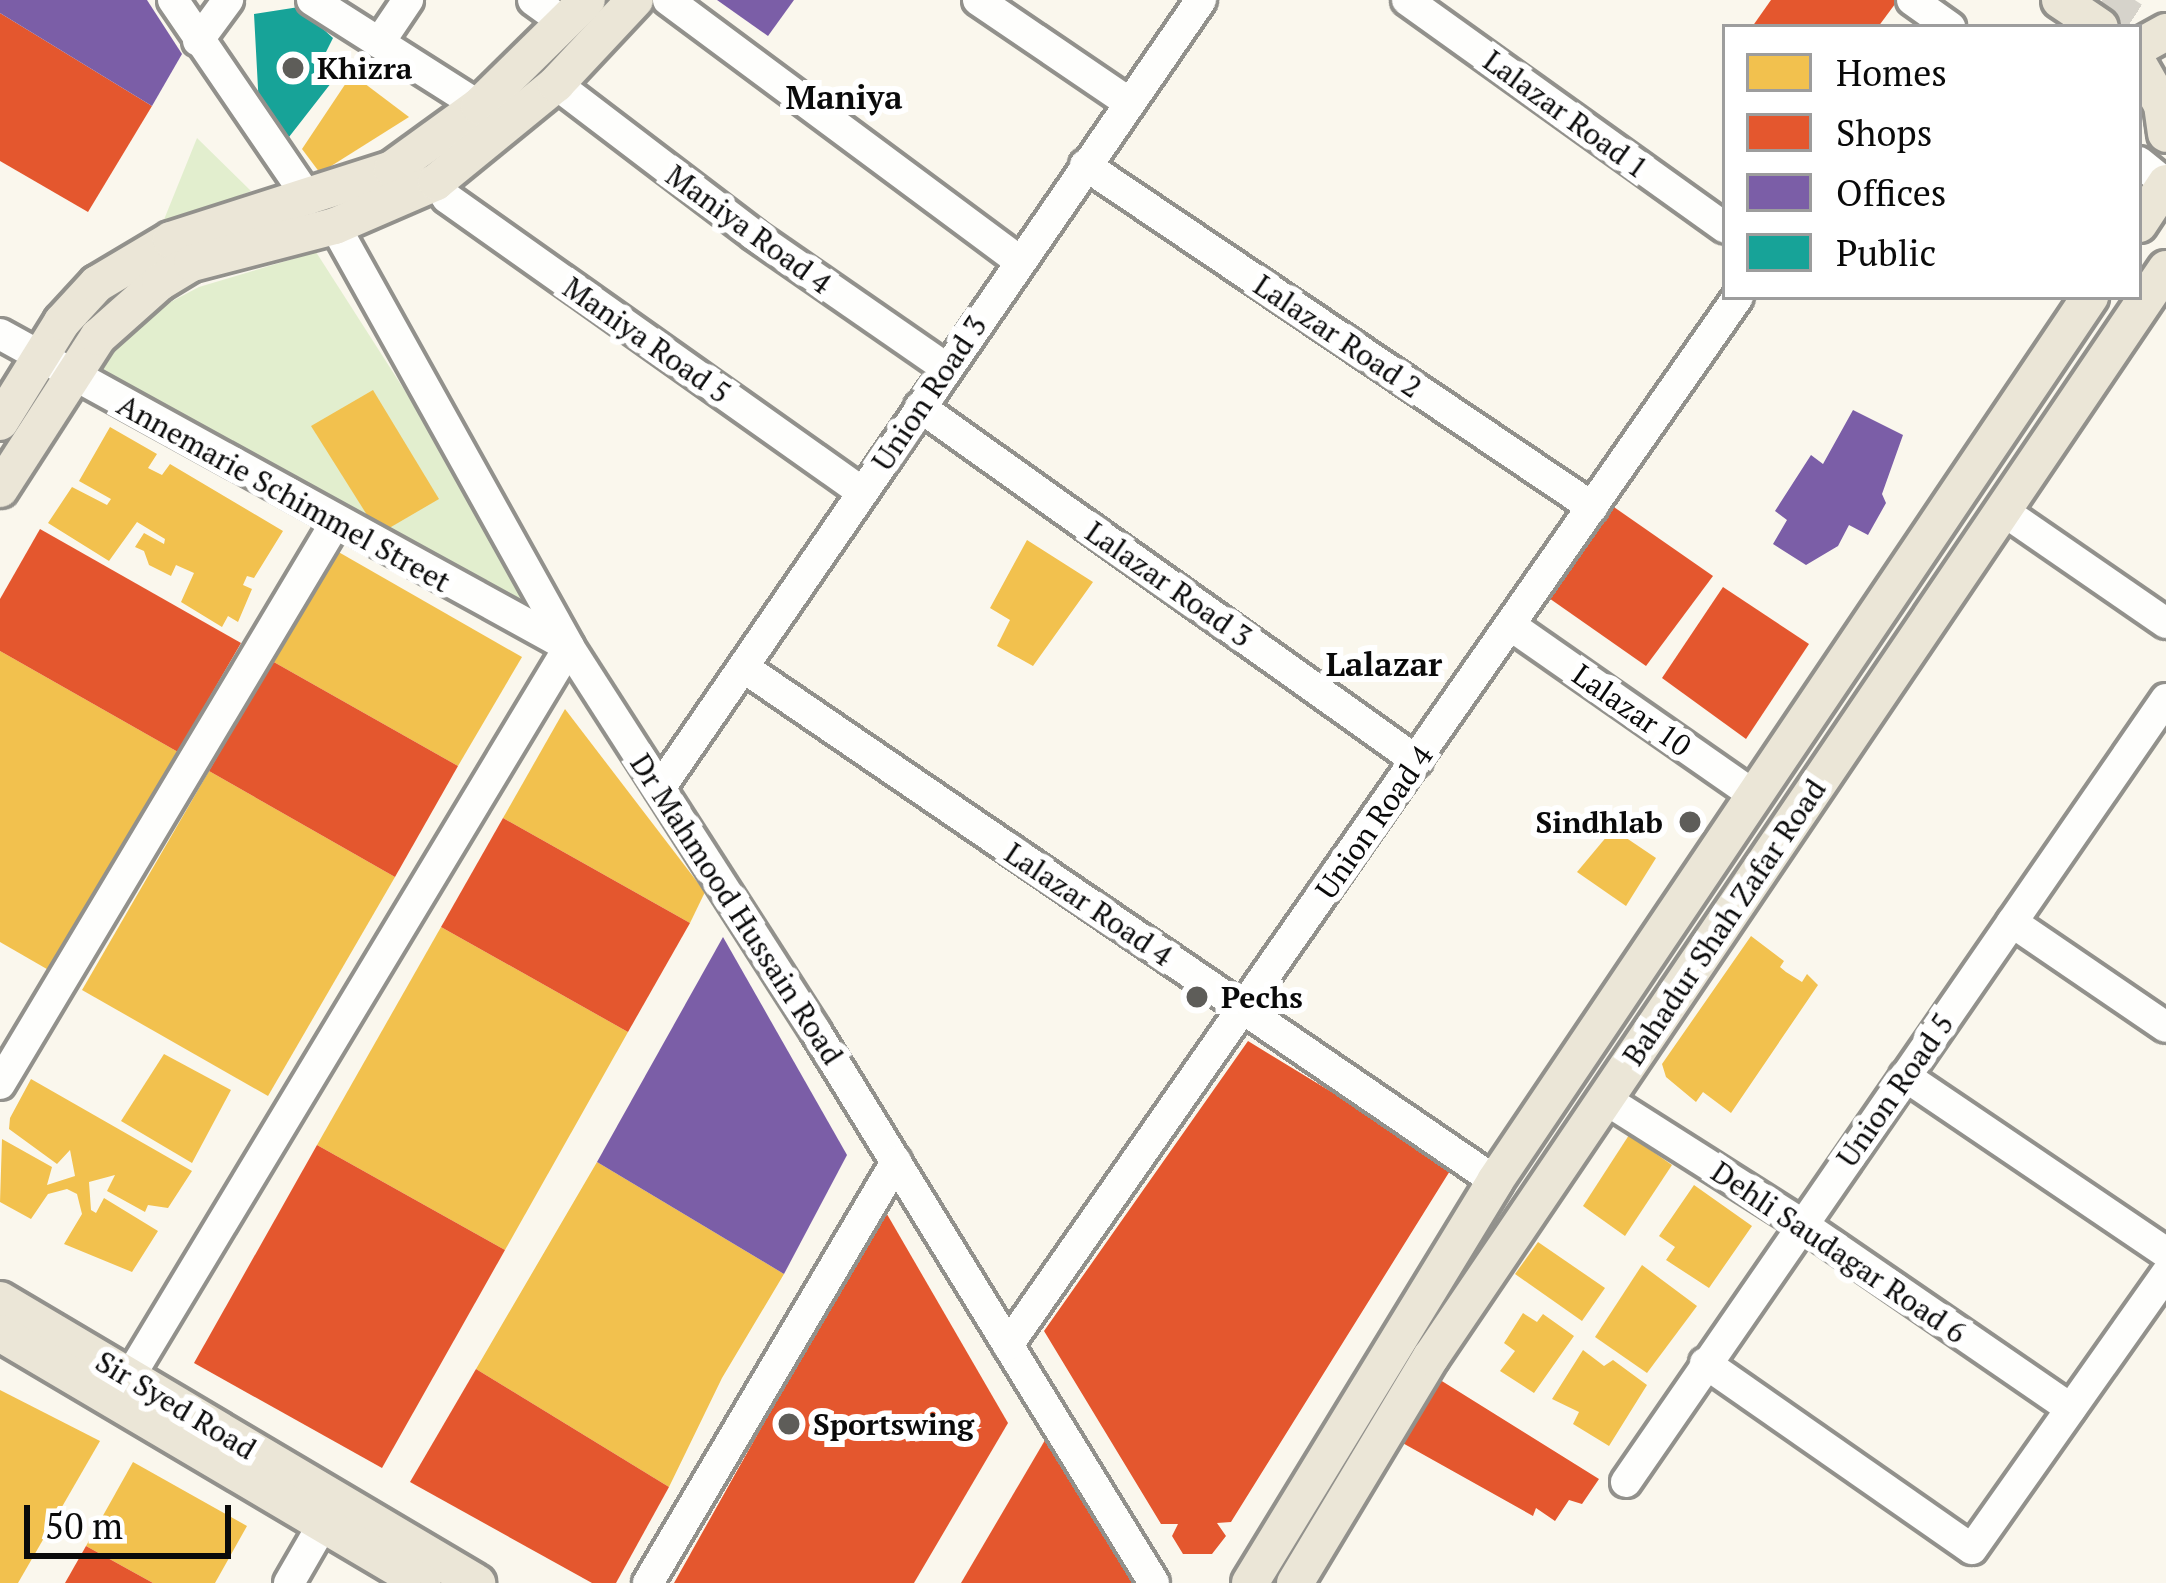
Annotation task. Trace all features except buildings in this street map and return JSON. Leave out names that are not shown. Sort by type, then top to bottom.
[{"type":"main road","points":[[0,422],[54,366],[176,272],[231,251],[334,226],[436,182],[556,84],[635,0]]},
{"type":"main road","points":[[2060,0],[2096,24]]},
{"type":"main road","points":[[0,489],[54,366],[97,284],[134,258],[204,227],[309,199],[392,169],[478,106],[577,12]]},
{"type":"main road","points":[[2142,52],[2166,72]]},
{"type":"main road","points":[[2142,70],[2162,105],[2166,134]]},
{"type":"main road","points":[[2142,220],[2166,184],[2166,172]]},
{"type":"main road","name":"Bahadur Shah Zafar Road","points":[[1295,1583],[1431,1357],[2166,268]]},
{"type":"main road","name":"Bahadur Shah Zafar Road","points":[[1250,1583],[1495,1181],[2088,300]]},
{"type":"main road","name":"Sir Syed Road","points":[[0,1300],[122,1389],[323,1524],[423,1583]]},
{"type":"main road","name":"Sir Syed Road","points":[[0,1333],[122,1389],[477,1583]]},
{"type":"street","points":[[173,0],[309,199]]},
{"type":"street","points":[[198,41],[228,0]]},
{"type":"street","points":[[312,0],[478,106]]},
{"type":"street","points":[[379,43],[407,0]]},
{"type":"street","points":[[533,0],[577,12]]},
{"type":"street","points":[[668,0],[1020,261]]},
{"type":"street","points":[[978,0],[1128,102]]},
{"type":"street","name":"Union Road 3","points":[[660,788],[1201,0]]},
{"type":"street","name":"Lalazar Road 1","points":[[1407,0],[1722,227]]},
{"type":"street","name":"Maniya Road 4","points":[[556,84],[754,235],[946,368]]},
{"type":"street","points":[[2142,164],[2166,184]]},
{"type":"street","name":"Lalazar Road 2","points":[[1085,165],[1592,507]]},
{"type":"street","name":"Maniya Road 5","points":[[436,182],[447,198],[862,492]]},
{"type":"street","name":"Dr Mahmood Hussain Road","points":[[334,226],[569,647],[896,1162],[1154,1583]]},
{"type":"street","name":"Union Road 4","points":[[1008,1345],[1736,300]]},
{"type":"street","name":"Annemarie Schimmel Street","points":[[0,334],[336,523],[569,647]]},
{"type":"street","name":"Lalazar Road 3","points":[[920,407],[1417,760]]},
{"type":"street","points":[[2002,510],[2166,623]]},
{"type":"street","points":[[0,1084],[336,523]]},
{"type":"street","name":"Lalazar 10","points":[[1510,625],[1754,795]]},
{"type":"street","points":[[122,1389],[569,647]]},
{"type":"street","name":"Lalazar Road 4","points":[[742,668],[1495,1181]]},
{"type":"street","name":"Union Road 5","points":[[1626,1483],[2012,922],[2153,746],[2166,699]]},
{"type":"street","points":[[2012,922],[2166,1027]]},
{"type":"street","points":[[1905,1076],[2166,1253]]},
{"type":"street","name":"Dehli Saudagar Road 6","points":[[1605,1099],[1802,1224],[2071,1408]]},
{"type":"street","points":[[648,1583],[896,1162]]},
{"type":"street","points":[[1706,1363],[1972,1549],[2166,1274]]},
{"type":"street","points":[[289,1583],[323,1524]]},
{"type":"green space","points":[[197,138],[251,191],[161,227]]},
{"type":"green space","points":[[316,252],[569,647],[82,386],[108,345],[159,308],[199,287]]},
{"type":"tunnel","points":[[2102,0],[2139,24]]},
{"type":"tunnel","points":[[2142,26],[2166,42]]},
{"type":"place","name":"Khizra","points":[[293,68]]},
{"type":"place","name":"Sindhlab","points":[[1690,822]]},
{"type":"place","name":"Pechs","points":[[1197,997]]},
{"type":"place","name":"Sportswing","points":[[789,1424]]},
{"type":"district","name":"Maniya","points":[[844,97]]},
{"type":"district","name":"Lalazar","points":[[1384,664]]}]
